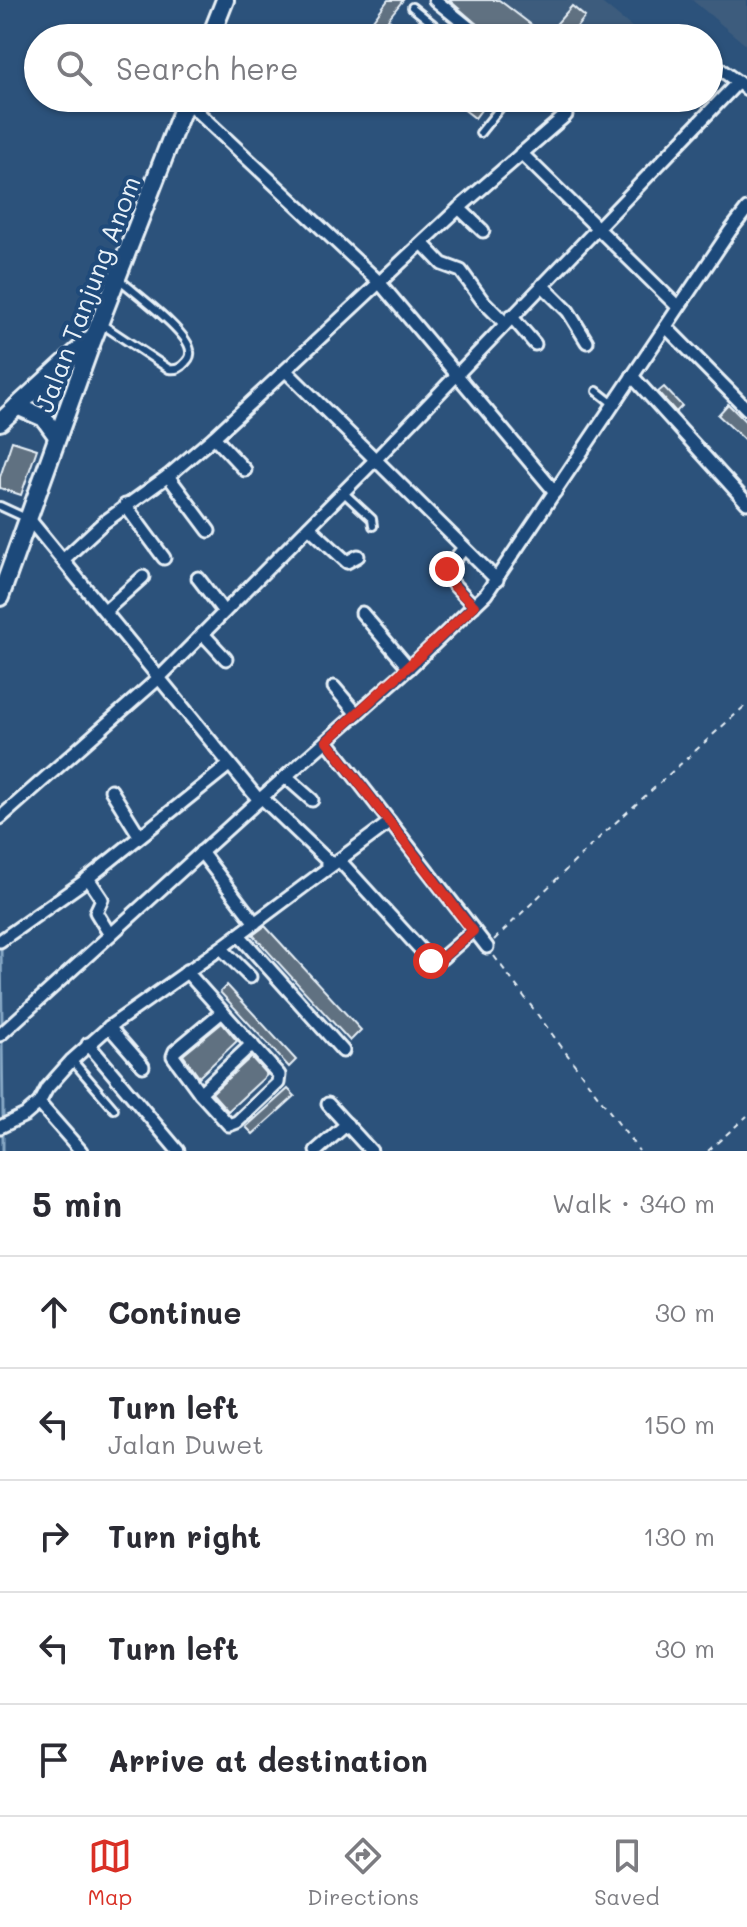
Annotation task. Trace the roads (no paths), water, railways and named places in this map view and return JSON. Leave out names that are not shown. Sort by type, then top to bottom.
[{"type":"main road","points":[[216,24],[225,0]]},
{"type":"main road","name":"Jalan Tanjung Anom","points":[[0,597],[57,436],[181,112]]},
{"type":"main road","points":[[0,422],[97,330]]},
{"type":"main road","points":[[17,406],[44,418],[57,436]]},
{"type":"street","points":[[435,0],[465,24]]},
{"type":"street","points":[[723,72],[742,86],[723,104]]},
{"type":"street","points":[[200,112],[379,282],[555,492]]},
{"type":"street","points":[[63,560],[125,505],[168,476],[214,437],[566,112]]},
{"type":"street","points":[[0,818],[160,677],[376,459],[597,226],[715,112]]},
{"type":"street","points":[[521,153],[678,307]]},
{"type":"street","points":[[459,208],[483,231]]},
{"type":"street","points":[[0,1035],[474,606],[497,580],[612,403],[747,209]]},
{"type":"street","points":[[423,244],[442,264],[461,271],[482,300],[535,344]]},
{"type":"street","points":[[542,285],[568,311],[587,342]]},
{"type":"street","points":[[666,327],[747,409]]},
{"type":"street","points":[[286,371],[497,580]]},
{"type":"street","points":[[632,376],[747,503]]},
{"type":"street","points":[[214,437],[245,470]]},
{"type":"street","points":[[168,476],[209,531]]},
{"type":"street","points":[[125,505],[164,558]]},
{"type":"street","points":[[29,519],[229,765],[260,799],[336,862],[431,961],[442,958],[473,931]]},
{"type":"street","points":[[309,527],[347,562],[358,556]]},
{"type":"street","points":[[464,548],[445,575],[474,606]]},
{"type":"street","points":[[105,611],[143,577]]},
{"type":"street","points":[[198,578],[224,612]]},
{"type":"street","points":[[362,613],[409,668]]},
{"type":"street","points":[[203,634],[226,659]]},
{"type":"street","points":[[334,687],[357,714]]},
{"type":"street","points":[[327,741],[487,947]]},
{"type":"street","points":[[0,941],[88,878],[229,765]]},
{"type":"street","points":[[287,778],[312,800]]},
{"type":"street","points":[[111,790],[139,835]]},
{"type":"street","points":[[0,1127],[25,1115],[39,1103],[47,1088],[72,1060],[109,1027],[390,822]]},
{"type":"street","points":[[201,852],[255,923]]},
{"type":"street","points":[[88,878],[102,899],[96,912],[110,935]]},
{"type":"street","points":[[239,935],[343,1051]]},
{"type":"street","points":[[221,948],[250,977]]},
{"type":"street","points":[[186,971],[279,1075],[280,1080],[237,1122],[226,1123],[175,1061],[174,1053],[222,1012]]},
{"type":"street","points":[[109,1027],[143,1066]]},
{"type":"street","points":[[88,1044],[178,1151]]},
{"type":"street","points":[[200,1093],[252,1044]]},
{"type":"street","points":[[39,1103],[81,1151]]},
{"type":"street","points":[[328,1104],[371,1151]]},
{"type":"street","points":[[316,1151],[347,1124]]},
{"type":"lane","points":[[412,7],[433,24]]},
{"type":"lane","points":[[480,133],[497,112]]},
{"type":"lane","points":[[97,330],[169,369],[175,370],[184,365],[190,356],[191,350],[181,334],[118,278]]},
{"type":"lane","points":[[597,391],[612,403]]},
{"type":"lane","points":[[343,492],[372,519],[373,526]]},
{"type":"lane","points":[[0,506],[29,519]]},
{"type":"lane","points":[[72,1060],[114,1109]]},
{"type":"waterway","points":[[0,411],[63,354]]},
{"type":"waterway","points":[[1,947],[2,1023]]},
{"type":"waterway","points":[[2,1038],[3,1115]]},
{"type":"waterway","points":[[3,1129],[3,1151]]}]
